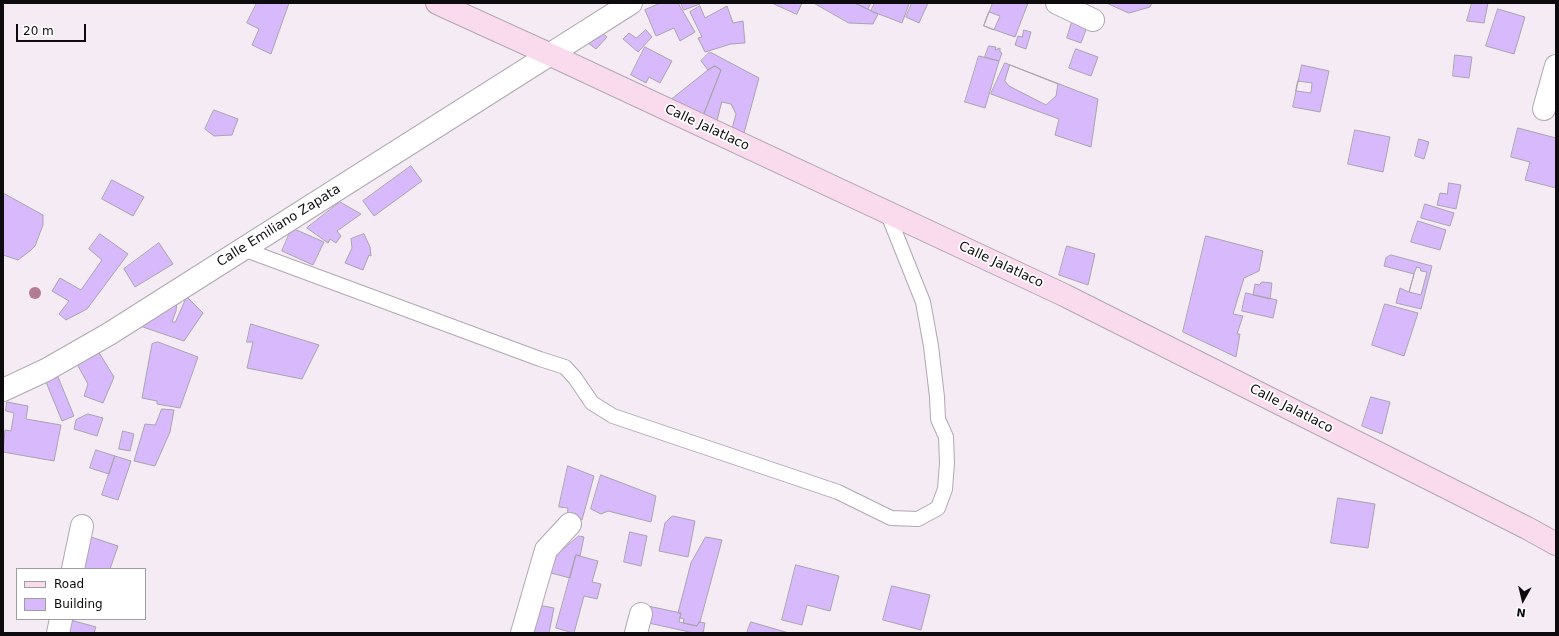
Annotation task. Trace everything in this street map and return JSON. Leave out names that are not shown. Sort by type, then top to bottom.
[{"type":"main road","name":"Calle Jalatlaco","points":[[437,3],[1064,295],[1556,544]]},
{"type":"street","name":"Calle Emiliano Zapata","points":[[3,390],[46,370],[109,334],[631,3]]},
{"type":"street","points":[[1057,3],[1093,20]]},
{"type":"street","points":[[1544,109],[1556,66]]},
{"type":"street","points":[[522,633],[546,550],[570,524]]},
{"type":"street","points":[[73,568],[82,526]]},
{"type":"street","points":[[58,633],[61,620]]},
{"type":"lane","points":[[244,249],[565,367],[576,378],[592,403],[613,416],[838,492],[891,518],[918,519],[938,508],[946,489],[946,437],[938,419],[938,397],[923,302],[887,212]]},
{"type":"building","points":[[257,3],[289,3],[271,54],[252,45],[259,29],[247,23]]},
{"type":"building","points":[[661,3],[678,3],[695,32],[680,41],[674,28],[656,36],[645,10]]},
{"type":"building","points":[[681,3],[699,3],[700,4],[684,10]]},
{"type":"building","points":[[772,3],[802,3],[797,14]]},
{"type":"building","points":[[814,3],[855,3],[878,14],[873,24],[849,23]]},
{"type":"building","points":[[855,3],[871,3],[868,9]]},
{"type":"building","points":[[875,3],[909,4],[902,23],[871,11]]},
{"type":"building","points":[[912,3],[928,3],[919,23],[906,17]]},
{"type":"building","points":[[993,3],[1028,3],[1015,37],[984,26]]},
{"type":"building","points":[[1107,3],[1152,3],[1150,7],[1129,13]]},
{"type":"building","points":[[1472,3],[1488,3],[1484,23],[1467,21]]},
{"type":"building","points":[[700,6],[705,18],[727,6],[733,23],[743,21],[745,43],[731,44],[705,52],[698,38],[702,37],[690,12]]},
{"type":"building","points":[[1498,9],[1525,17],[1514,54],[1486,46]]},
{"type":"building","points":[[989,12],[1000,16],[994,30],[984,26]]},
{"type":"building","points":[[1072,22],[1087,27],[1081,43],[1067,38]]},
{"type":"building","points":[[646,30],[652,37],[638,52],[623,39],[629,33],[636,38]]},
{"type":"building","points":[[1024,30],[1031,32],[1026,49],[1015,45],[1018,36],[1022,37]]},
{"type":"building","points":[[603,34],[607,37],[596,49],[583,39]]},
{"type":"building","points":[[989,46],[996,47],[995,50],[1000,48],[1000,52],[1002,53],[999,61],[985,57]]},
{"type":"building","points":[[645,47],[672,61],[660,83],[649,77],[646,83],[631,75]]},
{"type":"building","points":[[1076,49],[1098,57],[1091,76],[1069,68]]},
{"type":"building","points":[[710,52],[759,78],[744,133],[703,116],[721,70],[715,66],[708,70],[701,61]]},
{"type":"building","points":[[1455,55],[1472,57],[1469,78],[1453,76]]},
{"type":"building","points":[[979,56],[999,61],[985,108],[965,102]]},
{"type":"building","points":[[1005,63],[1098,99],[1091,147],[1055,135],[1059,119],[991,94]]},
{"type":"building","points":[[1010,65],[1058,84],[1056,96],[1046,105],[1009,86],[1005,81]]},
{"type":"building","points":[[1302,65],[1329,71],[1320,112],[1293,107]]},
{"type":"building","points":[[715,66],[721,70],[703,116],[669,101],[708,70]]},
{"type":"building","points":[[1298,81],[1312,83],[1311,93],[1296,91]]},
{"type":"building","points":[[722,102],[731,104],[736,114],[732,129],[717,122]]},
{"type":"building","points":[[214,110],[238,119],[232,135],[214,136],[205,129]]},
{"type":"building","points":[[1518,128],[1556,138],[1556,188],[1525,180],[1530,162],[1511,157]]},
{"type":"building","points":[[1355,130],[1390,137],[1383,172],[1348,164]]},
{"type":"building","points":[[1419,139],[1429,142],[1424,159],[1415,156]]},
{"type":"building","points":[[411,166],[422,181],[374,216],[363,201]]},
{"type":"building","points":[[112,180],[144,197],[133,216],[102,199]]},
{"type":"building","points":[[1449,183],[1461,185],[1456,209],[1437,205],[1440,193],[1447,194]]},
{"type":"building","points":[[3,193],[43,215],[43,225],[35,246],[18,260],[3,255]]},
{"type":"building","points":[[340,202],[361,214],[337,231],[341,236],[336,243],[330,239],[328,243],[307,228]]},
{"type":"building","points":[[1425,204],[1454,213],[1450,226],[1421,218]]},
{"type":"building","points":[[1418,221],[1446,230],[1440,250],[1411,242]]},
{"type":"building","points":[[292,228],[324,242],[313,265],[282,251]]},
{"type":"building","points":[[100,234],[128,254],[87,309],[66,320],[59,314],[69,301],[52,291],[60,278],[81,290],[102,260],[89,249]]},
{"type":"building","points":[[364,234],[370,247],[371,256],[369,255],[363,270],[345,263],[352,248],[351,239]]},
{"type":"building","points":[[1206,236],[1263,251],[1259,271],[1244,278],[1233,314],[1243,316],[1237,334],[1240,334],[1236,357],[1183,332]]},
{"type":"building","points":[[159,243],[173,264],[135,287],[124,269]]},
{"type":"building","points":[[1067,246],[1095,254],[1088,285],[1059,275]]},
{"type":"building","points":[[1391,255],[1432,266],[1421,309],[1396,303],[1400,288],[1409,292],[1414,274],[1384,266],[1386,258]]},
{"type":"building","points":[[1417,267],[1420,268],[1421,271],[1427,272],[1421,295],[1409,292]]},
{"type":"building","points":[[1262,282],[1272,283],[1270,299],[1253,295],[1255,284],[1259,285]]},
{"type":"building","points":[[1246,293],[1277,300],[1273,318],[1242,311]]},
{"type":"building","points":[[187,297],[203,313],[184,341],[140,326],[177,301],[176,311],[172,322],[175,322]]},
{"type":"building","points":[[1385,304],[1418,313],[1404,356],[1372,345]]},
{"type":"building","points":[[251,324],[319,345],[302,379],[247,368],[253,342],[247,342]]},
{"type":"building","points":[[158,342],[198,357],[180,408],[157,404],[157,401],[142,398],[152,344]]},
{"type":"building","points":[[98,351],[114,377],[103,403],[84,396],[88,384],[77,364]]},
{"type":"building","points":[[58,377],[74,416],[62,421],[46,382]]},
{"type":"building","points":[[1371,397],[1390,402],[1382,434],[1362,426]]},
{"type":"building","points":[[7,402],[28,406],[26,419],[61,425],[54,461],[3,452],[5,430],[11,431],[14,413],[6,411]]},
{"type":"building","points":[[162,409],[174,410],[170,432],[155,466],[134,461],[145,424],[155,425]]},
{"type":"building","points":[[88,414],[103,418],[97,436],[74,429],[76,420]]},
{"type":"building","points":[[123,431],[134,434],[130,451],[119,449]]},
{"type":"building","points":[[96,450],[115,456],[109,474],[90,468]]},
{"type":"building","points":[[115,456],[131,461],[118,500],[102,495]]},
{"type":"building","points":[[568,466],[594,476],[582,520],[567,517],[568,508],[559,507]]},
{"type":"building","points":[[601,475],[656,496],[651,522],[608,511],[601,514],[591,509]]},
{"type":"building","points":[[1338,498],[1375,504],[1368,548],[1331,543]]},
{"type":"building","points":[[673,516],[695,521],[688,557],[659,551],[665,523]]},
{"type":"building","points":[[630,532],[647,536],[641,566],[624,562]]},
{"type":"building","points":[[88,536],[118,546],[110,568],[78,568]]},
{"type":"building","points":[[579,536],[584,537],[580,556],[576,555],[570,578],[551,573],[554,557]]},
{"type":"building","points":[[706,537],[722,540],[700,622],[697,626],[683,623],[684,619],[680,618],[681,613],[678,613],[691,563]]},
{"type":"building","points":[[576,555],[598,561],[592,582],[601,584],[597,599],[584,596],[573,633],[556,628]]},
{"type":"building","points":[[796,565],[839,576],[830,611],[807,605],[802,625],[782,620]]},
{"type":"building","points":[[892,586],[930,595],[921,630],[883,620]]},
{"type":"building","points":[[538,605],[554,608],[549,633],[527,633]]},
{"type":"building","points":[[648,606],[681,613],[679,622],[697,626],[699,622],[705,623],[703,633],[694,633],[644,622]]},
{"type":"building","points":[[67,620],[96,627],[94,633],[63,633]]},
{"type":"building","points":[[751,622],[789,633],[747,633]]}]
